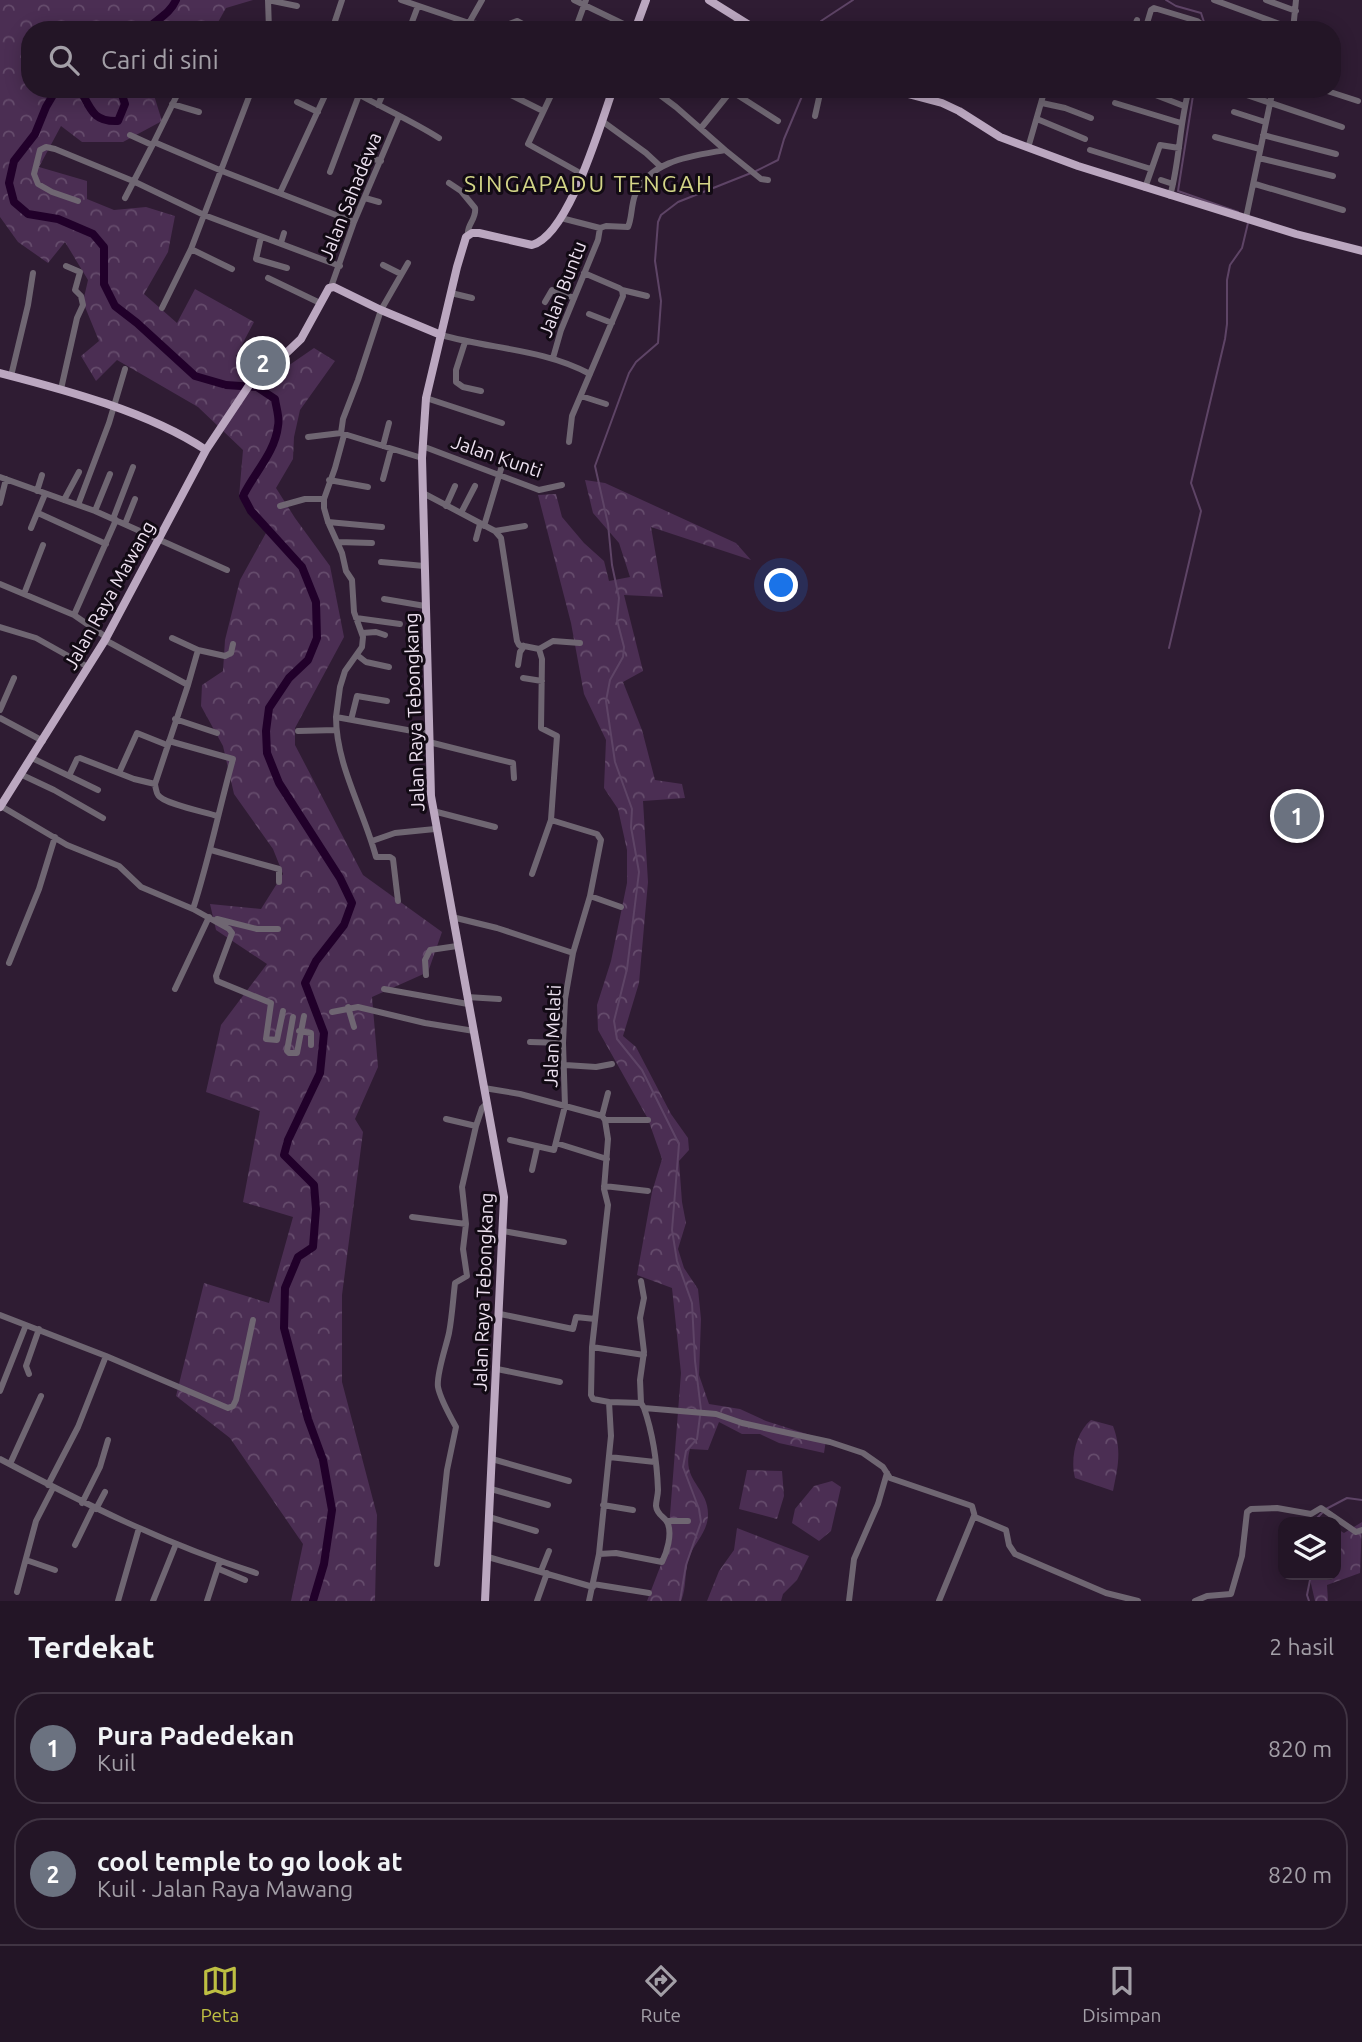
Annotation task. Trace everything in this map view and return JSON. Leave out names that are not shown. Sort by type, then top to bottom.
[{"type":"main road","points":[[638,21],[646,0]]},
{"type":"main road","points":[[709,0],[744,21]]},
{"type":"main road","points":[[468,235],[479,233],[524,245],[535,245],[546,238],[569,205],[610,98]]},
{"type":"main road","points":[[923,98],[959,111],[993,134],[1028,148],[1170,196],[1362,251]]},
{"type":"main road","name":"Jalan Raya Tebongkang","points":[[468,235],[426,398],[422,458],[429,738],[435,829],[503,1184],[485,1601]]},
{"type":"main road","points":[[320,303],[331,287],[441,335]]},
{"type":"main road","name":"Jalan Raya Mawang","points":[[1,806],[105,638],[206,450],[252,380],[297,344],[320,303]]},
{"type":"main road","points":[[0,373],[61,389],[114,408],[165,428],[206,450]]},
{"type":"street","points":[[269,21],[268,0],[297,6]]},
{"type":"street","points":[[335,21],[342,0]]},
{"type":"street","points":[[401,0],[463,21]]},
{"type":"street","points":[[470,21],[482,0]]},
{"type":"street","points":[[574,0],[620,21]]},
{"type":"street","points":[[1214,0],[1271,21]]},
{"type":"street","points":[[1266,0],[1296,11]]},
{"type":"street","points":[[1294,21],[1296,0]]},
{"type":"street","points":[[578,21],[585,3]]},
{"type":"street","points":[[412,21],[418,6]]},
{"type":"street","points":[[1148,21],[1154,8],[1196,21]]},
{"type":"street","points":[[1341,96],[1359,102]]},
{"type":"street","points":[[125,198],[175,98]]},
{"type":"street","points":[[162,308],[191,249],[249,98]]},
{"type":"street","points":[[280,192],[324,98]]},
{"type":"street","points":[[330,172],[352,98]]},
{"type":"street","points":[[366,98],[411,120],[439,138]]},
{"type":"street","points":[[378,105],[381,98]]},
{"type":"street","points":[[517,98],[543,111]]},
{"type":"street","points":[[550,98],[528,144],[582,174]]},
{"type":"street","points":[[663,98],[761,179],[768,180]]},
{"type":"street","points":[[701,128],[724,98]]},
{"type":"street","points":[[742,98],[778,121]]},
{"type":"street","points":[[815,116],[819,98]]},
{"type":"street","points":[[1028,148],[1043,98]]},
{"type":"street","points":[[1163,98],[1184,106]]},
{"type":"street","points":[[1170,196],[1186,98]]},
{"type":"street","points":[[1255,98],[1342,127]]},
{"type":"street","points":[[1246,218],[1270,98]]},
{"type":"street","points":[[297,102],[318,111]]},
{"type":"street","points":[[1042,103],[1091,118]]},
{"type":"street","points":[[1115,103],[1181,123]]},
{"type":"street","points":[[172,104],[199,112]]},
{"type":"street","points":[[1234,112],[1265,122]]},
{"type":"street","name":"Jalan Sahadewa","points":[[331,287],[354,222],[399,116]]},
{"type":"street","points":[[1037,119],[1085,139]]},
{"type":"street","points":[[602,121],[660,166]]},
{"type":"street","points":[[130,135],[354,222]]},
{"type":"street","points":[[1263,135],[1336,155]]},
{"type":"street","points":[[1215,136],[1261,149]]},
{"type":"street","points":[[1145,188],[1160,145],[1179,148]]},
{"type":"street","points":[[78,201],[38,184],[34,174],[40,150],[46,147],[55,149],[133,181],[204,215],[340,266]]},
{"type":"street","points":[[1090,149],[1151,169]]},
{"type":"street","points":[[600,228],[630,226],[630,214],[636,193],[660,166],[725,150]]},
{"type":"street","points":[[363,156],[381,161]]},
{"type":"street","points":[[1259,158],[1333,176]]},
{"type":"street","points":[[1161,180],[1173,184]]},
{"type":"street","points":[[449,183],[461,191],[475,208],[474,217],[467,230],[468,235]]},
{"type":"street","points":[[1255,184],[1343,210]]},
{"type":"street","points":[[365,198],[379,202]]},
{"type":"street","points":[[291,209],[293,199]]},
{"type":"street","name":"Jalan Buntu","points":[[553,358],[573,298],[598,240],[600,228],[561,218]]},
{"type":"street","points":[[281,243],[284,233]]},
{"type":"street","points":[[261,237],[256,259],[287,268]]},
{"type":"street","points":[[191,249],[232,269]]},
{"type":"street","points":[[398,901],[393,859],[377,859],[347,775],[336,730],[342,679],[363,643],[356,618],[352,580],[346,571],[338,542],[328,522],[324,499],[335,468],[343,419],[380,310],[408,263]]},
{"type":"street","points":[[383,265],[401,274]]},
{"type":"street","points":[[61,389],[77,318],[83,305],[81,296],[75,290],[80,272],[66,266]]},
{"type":"street","points":[[11,376],[29,305],[33,273]]},
{"type":"street","points":[[584,273],[622,290],[647,296]]},
{"type":"street","points":[[268,278],[320,303]]},
{"type":"street","points":[[545,302],[552,289],[573,298]]},
{"type":"street","points":[[569,442],[572,416],[622,299],[622,290]]},
{"type":"street","points":[[451,293],[472,298]]},
{"type":"street","points":[[589,313],[612,323]]},
{"type":"street","points":[[441,335],[553,358],[590,374]]},
{"type":"street","points":[[465,341],[456,370],[456,382],[463,387],[481,391]]},
{"type":"street","points":[[78,505],[114,408],[125,369]]},
{"type":"street","points":[[581,396],[607,404]]},
{"type":"street","points":[[426,398],[502,423]]},
{"type":"street","points":[[383,446],[389,424]]},
{"type":"street","points":[[308,437],[342,434],[422,458]]},
{"type":"street","name":"Jalan Kunti","points":[[422,446],[498,475],[548,489],[562,485]]},
{"type":"street","points":[[383,479],[391,449]]},
{"type":"street","points":[[476,539],[505,458],[523,464]]},
{"type":"street","points":[[74,615],[106,544],[133,467]]},
{"type":"street","points":[[64,500],[79,472]]},
{"type":"street","points":[[31,528],[38,513],[43,474]]},
{"type":"street","points":[[95,511],[110,474]]},
{"type":"street","points":[[0,503],[3,478],[95,511],[227,570]]},
{"type":"street","points":[[330,480],[368,487]]},
{"type":"street","points":[[446,506],[455,486]]},
{"type":"street","points":[[461,513],[475,486]]},
{"type":"street","points":[[423,493],[497,533],[525,526]]},
{"type":"street","points":[[125,524],[135,499]]},
{"type":"street","points":[[280,506],[305,499],[324,499]]},
{"type":"street","points":[[38,513],[106,544]]},
{"type":"street","points":[[328,522],[382,527]]},
{"type":"street","points":[[497,533],[519,645],[539,649],[553,641],[580,643]]},
{"type":"street","points":[[338,542],[372,543]]},
{"type":"street","points":[[24,594],[43,545]]},
{"type":"street","points":[[381,562],[424,566]]},
{"type":"street","points":[[0,584],[74,615],[105,638],[188,685]]},
{"type":"street","points":[[384,599],[425,606]]},
{"type":"street","points":[[356,618],[400,624]]},
{"type":"street","points":[[0,627],[36,638],[88,667]]},
{"type":"street","points":[[362,633],[376,632],[385,635]]},
{"type":"street","points":[[172,638],[198,650],[225,656],[231,653],[233,644]]},
{"type":"street","points":[[518,665],[524,646]]},
{"type":"street","points":[[532,874],[551,820],[557,736],[545,731],[541,726],[542,659],[539,649]]},
{"type":"street","points":[[198,650],[155,784],[161,798],[217,816]]},
{"type":"street","points":[[357,655],[366,662],[388,667]]},
{"type":"street","points":[[0,710],[14,678]]},
{"type":"street","points":[[523,678],[542,681]]},
{"type":"street","points":[[351,720],[357,696],[387,701]]},
{"type":"street","points":[[336,717],[429,738],[513,763],[514,778]]},
{"type":"street","points":[[0,718],[43,741]]},
{"type":"street","points":[[175,719],[217,733]]},
{"type":"street","points":[[298,731],[336,730]]},
{"type":"street","points":[[119,773],[137,733],[233,758],[194,909]]},
{"type":"street","points":[[32,758],[97,790]]},
{"type":"street","points":[[69,776],[78,758],[155,784]]},
{"type":"street","points":[[20,774],[103,818]]},
{"type":"street","points":[[1,806],[77,850],[119,866],[141,887],[194,909],[232,933],[216,976],[217,981],[271,1003],[266,1040],[277,1040],[283,1011]]},
{"type":"street","points":[[433,810],[495,827]]},
{"type":"street","name":"Jalan Melati","points":[[551,820],[601,837],[590,896],[573,953],[565,999],[565,1106],[604,1118],[648,1120]]},
{"type":"street","points":[[372,841],[395,832],[435,829]]},
{"type":"street","points":[[9,963],[39,889],[55,837]]},
{"type":"street","points":[[211,849],[279,869],[279,882]]},
{"type":"street","points":[[590,896],[621,907]]},
{"type":"street","points":[[452,917],[510,932],[573,953]]},
{"type":"street","points":[[210,918],[257,929],[278,929]]},
{"type":"street","points":[[175,989],[210,918]]},
{"type":"street","points":[[426,975],[425,960],[430,950],[457,946]]},
{"type":"street","points":[[384,989],[467,1001],[499,999]]},
{"type":"street","points":[[348,1007],[354,1027]]},
{"type":"street","points":[[332,1012],[348,1007],[362,1007],[425,1023],[474,1031]]},
{"type":"street","points":[[293,1017],[287,1051],[289,1053],[297,1053],[304,1016]]},
{"type":"street","points":[[280,1026],[311,1033],[311,1045]]},
{"type":"street","points":[[530,1042],[563,1043]]},
{"type":"street","points":[[565,1065],[596,1067],[612,1064]]},
{"type":"street","points":[[484,1088],[565,1106],[553,1151],[510,1140]]},
{"type":"street","points":[[608,1093],[604,1118],[608,1139],[604,1186],[608,1202],[607,1229],[592,1347],[591,1398],[716,1414],[742,1423],[830,1442],[863,1453],[883,1467],[890,1478],[972,1506],[974,1516],[939,1601]]},
{"type":"street","points":[[437,1564],[447,1470],[456,1427],[439,1390],[438,1379],[449,1332],[454,1283],[467,1276],[463,1249],[466,1224],[462,1187],[476,1126],[482,1108],[487,1103]]},
{"type":"street","points":[[446,1119],[476,1126]]},
{"type":"street","points":[[556,1143],[607,1159]]},
{"type":"street","points":[[532,1170],[537,1148]]},
{"type":"street","points":[[604,1186],[648,1191]]},
{"type":"street","points":[[412,1217],[466,1224]]},
{"type":"street","points":[[503,1230],[565,1242]]},
{"type":"street","points":[[641,1281],[644,1298],[640,1318],[644,1355],[640,1380],[643,1405],[654,1446],[658,1488],[656,1505],[658,1512],[668,1521],[688,1521]]},
{"type":"street","points":[[499,1314],[573,1329],[576,1317],[595,1320]]},
{"type":"street","points":[[0,1315],[230,1408],[236,1400],[253,1320]]},
{"type":"street","points":[[0,1391],[26,1325]]},
{"type":"street","points":[[29,1374],[26,1366],[38,1329]]},
{"type":"street","points":[[592,1347],[644,1355]]},
{"type":"street","points":[[17,1592],[36,1521],[106,1356]]},
{"type":"street","points":[[497,1369],[560,1382]]},
{"type":"street","points":[[10,1464],[41,1396]]},
{"type":"street","points":[[589,1601],[599,1554],[609,1457],[609,1402]]},
{"type":"street","points":[[82,1503],[100,1467],[108,1440]]},
{"type":"street","points":[[609,1457],[654,1462]]},
{"type":"street","points":[[0,1459],[94,1509],[176,1544],[256,1573]]},
{"type":"street","points":[[492,1459],[569,1481]]},
{"type":"street","points":[[849,1601],[854,1559],[878,1504],[887,1473]]},
{"type":"street","points":[[491,1489],[548,1504]]},
{"type":"street","points":[[75,1545],[106,1492]]},
{"type":"street","points":[[603,1505],[632,1510]]},
{"type":"street","points":[[1195,1601],[1207,1596],[1231,1597],[1242,1556],[1247,1512],[1251,1509],[1277,1508],[1311,1514],[1321,1508],[1356,1532],[1362,1530]]},
{"type":"street","points":[[974,1516],[1006,1530],[1009,1545],[1015,1553],[1106,1593],[1138,1601]]},
{"type":"street","points":[[489,1517],[536,1531]]},
{"type":"street","points":[[599,1554],[626,1555],[662,1562],[668,1543],[668,1521]]},
{"type":"street","points":[[118,1601],[139,1528]]},
{"type":"street","points":[[153,1601],[176,1544]]},
{"type":"street","points":[[537,1601],[549,1551]]},
{"type":"street","points":[[488,1557],[593,1586],[649,1593]]},
{"type":"street","points":[[26,1560],[55,1570]]},
{"type":"street","points":[[207,1601],[220,1561]]},
{"type":"street","points":[[219,1569],[245,1580]]},
{"type":"street","points":[[1104,1601],[1106,1593]]},
{"type":"green space","points":[[0,0],[253,0],[226,8],[219,21],[21,21],[21,98],[155,98],[162,121],[123,142],[82,142],[61,126],[39,167],[87,181],[87,199],[114,210],[146,207],[175,216],[168,252],[144,294],[177,323],[195,289],[254,322],[236,356],[272,377],[314,348],[335,361],[300,410],[294,437],[293,459],[276,488],[330,566],[344,637],[295,728],[295,745],[363,875],[442,932],[428,972],[372,997],[378,1067],[355,1119],[363,1132],[342,1295],[342,1382],[377,1515],[375,1601],[291,1601],[303,1544],[230,1438],[176,1396],[204,1283],[269,1303],[293,1217],[243,1202],[260,1111],[206,1092],[221,1025],[267,964],[216,930],[210,904],[261,909],[283,874],[273,849],[234,794],[223,746],[201,706],[202,685],[223,671],[225,640],[240,580],[266,533],[239,497],[243,450],[198,407],[117,360],[96,381],[81,356],[99,341],[83,302],[88,280],[65,242],[48,263],[18,242],[0,217]]},
{"type":"green space","points":[[585,480],[605,483],[736,543],[751,560],[651,527],[663,597],[624,595],[643,671],[623,682],[642,730],[655,780],[682,784],[685,798],[643,801],[648,882],[639,983],[623,1036],[636,1047],[671,1114],[688,1138],[689,1150],[679,1161],[686,1223],[678,1249],[684,1268],[698,1289],[701,1319],[699,1375],[709,1404],[740,1409],[766,1421],[826,1440],[824,1453],[779,1443],[760,1434],[742,1434],[719,1422],[708,1450],[690,1449],[689,1469],[704,1497],[708,1514],[706,1527],[689,1558],[681,1601],[647,1601],[662,1562],[669,1528],[681,1373],[672,1288],[637,1275],[652,1192],[662,1159],[648,1119],[598,1030],[597,1005],[611,961],[627,883],[627,850],[618,809],[604,788],[606,740],[584,694],[571,623],[538,495],[556,494],[562,517],[604,561],[609,581],[630,577],[619,543],[593,513]]},
{"type":"green space","points":[[1091,1420],[1113,1426],[1116,1435],[1118,1458],[1113,1491],[1075,1478],[1073,1463],[1076,1446],[1081,1431]]},
{"type":"green space","points":[[747,1470],[782,1471],[784,1496],[777,1519],[739,1509]]},
{"type":"green space","points":[[832,1481],[841,1487],[831,1531],[819,1541],[792,1523],[795,1509],[814,1486]]},
{"type":"green space","points":[[1362,1522],[1360,1573],[1341,1580],[1341,1531],[1344,1533]]},
{"type":"green space","points":[[737,1528],[809,1556],[797,1580],[783,1594],[781,1601],[707,1601],[719,1571],[734,1550]]},
{"type":"green space","points":[[1310,1580],[1341,1580],[1327,1585],[1328,1601],[1315,1601]]},
{"type":"waterway","points":[[157,21],[176,0]]},
{"type":"waterway","points":[[821,21],[853,0]]},
{"type":"waterway","points":[[1166,0],[1176,6],[1201,13],[1204,21]]},
{"type":"waterway","points":[[51,98],[35,134],[14,161],[9,183],[14,202],[28,214],[58,219],[93,234],[104,247],[104,284],[115,306],[195,376],[226,385],[257,387],[275,399],[279,420],[276,436],[269,454],[243,496],[251,511],[302,567],[316,602],[317,638],[308,660],[289,678],[269,708],[266,731],[267,753],[279,783],[340,878],[352,903],[344,925],[316,961],[305,983],[324,1033],[320,1073],[288,1140],[284,1155],[314,1185],[316,1209],[313,1247],[298,1257],[285,1288],[284,1328],[308,1419],[323,1460],[332,1510],[324,1564],[313,1601]]},
{"type":"waterway","points":[[85,98],[98,117],[110,121],[118,121],[125,104],[123,98]]},
{"type":"waterway","points":[[756,171],[778,160],[801,98]]},
{"type":"waterway","points":[[1193,98],[1178,191],[1238,212]]},
{"type":"waterway","points":[[701,1410],[692,1303],[677,1261],[672,1230],[679,1144],[642,1070],[617,1039],[614,1021],[627,969],[639,872],[631,827],[632,809],[615,762],[606,701],[610,680],[623,657],[624,647],[617,620],[619,598],[608,524],[595,466],[629,373],[636,362],[658,343],[661,301],[655,261],[661,215],[678,202],[751,173]]},
{"type":"waterway","points":[[1169,648],[1201,511],[1191,483],[1225,339],[1227,280],[1230,265],[1242,248],[1248,223]]},
{"type":"waterway","points":[[680,1601],[686,1565],[701,1522],[699,1509],[683,1467],[686,1451],[697,1439],[700,1416]]},
{"type":"waterway","points":[[1326,1509],[1347,1498],[1362,1500]]},
{"type":"waterway","points":[[1318,1517],[1322,1513]]},
{"type":"waterway","points":[[1309,1601],[1307,1595],[1310,1580]]},
{"type":"place","name":"cool temple to go look at","points":[[263,363]]},
{"type":"place","name":"Pura Padedekan","points":[[1297,816]]},
{"type":"district","name":"SINGAPADU TENGAH","points":[[589,183]]}]
